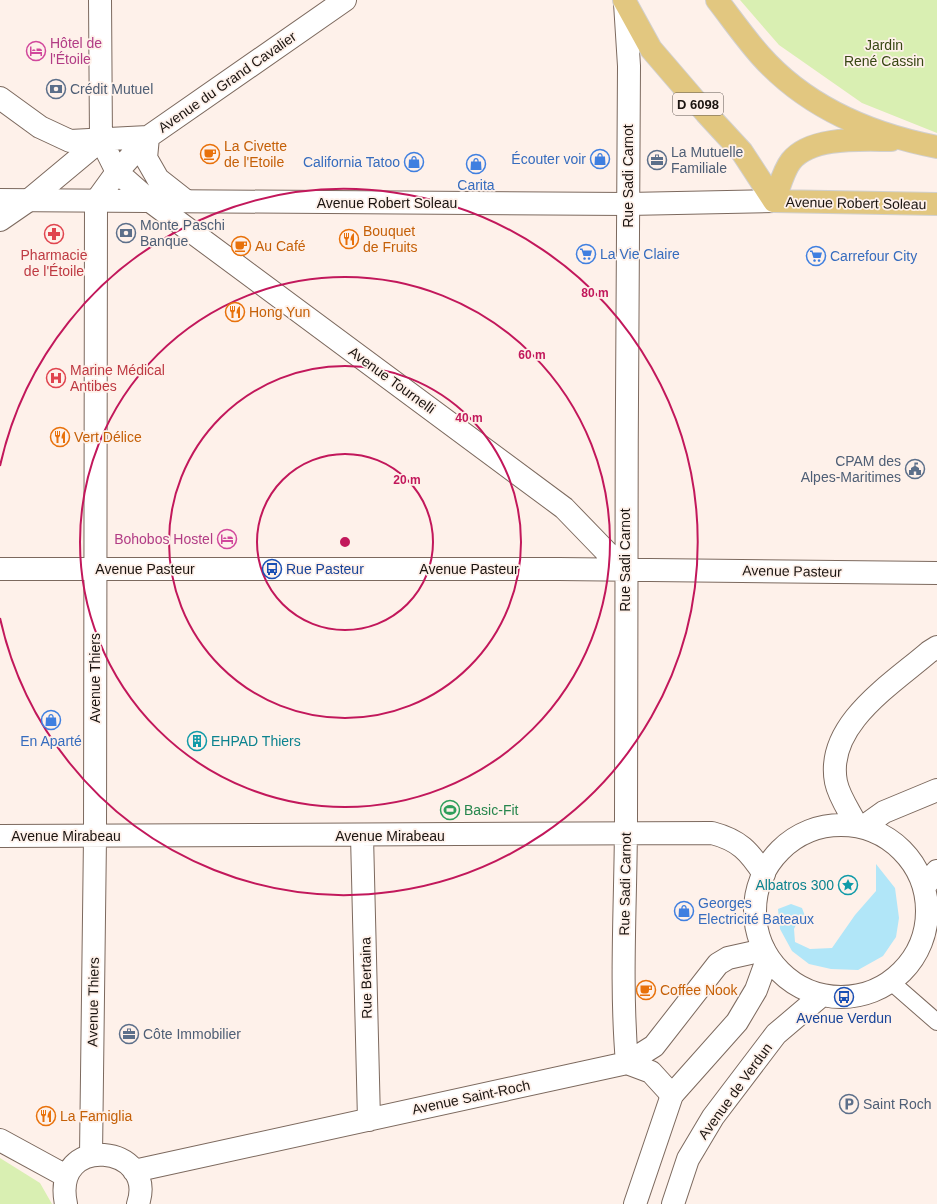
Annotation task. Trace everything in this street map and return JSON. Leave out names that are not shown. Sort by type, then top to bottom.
[{"type":"main road","name":"Avenue Robert Soleau","points":[[717,0],[760,55],[793,86],[828,111],[901,140],[937,147]]},
{"type":"main road","name":"Avenue Robert Soleau","points":[[624,2],[651,49],[742,152],[774,201]]},
{"type":"main road","name":"Avenue Robert Soleau","points":[[774,201],[790,162],[799,153],[835,140],[901,140]]},
{"type":"main road","name":"Avenue Robert Soleau","points":[[774,201],[937,204]]},
{"type":"street","points":[[100,0],[101,140],[117,172]]},
{"type":"street","name":"Avenue du Grand Cavalier","points":[[0,98],[40,127],[70,141],[148,137],[345,0]]},
{"type":"street","name":"Rue Sadi Carnot","points":[[624,2],[629,66],[624,570],[624,1023],[627,1063]]},
{"type":"street","points":[[96,201],[117,172],[148,137]]},
{"type":"street","points":[[148,137],[146,158],[158,179],[186,201]]},
{"type":"street","points":[[0,220],[29,200],[101,140]]},
{"type":"street","name":"Avenue Tournelli","points":[[117,172],[150,201],[564,508],[624,570]]},
{"type":"street","name":"Avenue Robert Soleau","points":[[0,200],[628,204],[774,201]]},
{"type":"street","name":"Avenue Thiers","points":[[91,1155],[95,837],[96,201]]},
{"type":"street","name":"Avenue Pasteur","points":[[0,569],[624,570],[937,573]]},
{"type":"street","points":[[860,827],[836,783],[834,771],[836,754],[842,736],[864,708],[937,647]]},
{"type":"street","points":[[860,827],[884,812],[937,790]]},
{"type":"street","points":[[834,825],[860,827],[884,836],[901,849],[915,867],[930,879],[925,927],[920,946],[910,962],[890,981],[863,994],[844,998],[822,995],[801,988],[782,974],[766,954],[757,932],[755,912],[757,892],[764,874],[776,855],[792,840],[812,830],[834,825]]},
{"type":"street","name":"Avenue Mirabeau","points":[[0,836],[605,835],[625,833],[712,833],[729,837],[743,846],[764,874]]},
{"type":"street","name":"Rue Bertaina","points":[[362,836],[369,1120]]},
{"type":"street","points":[[635,1204],[672,1095],[737,1022],[756,990],[766,954]]},
{"type":"street","name":"Avenue Saint-Roch","points":[[134,1171],[627,1063],[654,1046],[718,964],[728,958],[766,954]]},
{"type":"street","name":"Avenue de Verdun","points":[[673,1204],[688,1159],[713,1117],[776,1034],[822,995]]},
{"type":"street","points":[[627,1063],[651,1072],[672,1095]]},
{"type":"street","points":[[0,1140],[66,1176]]},
{"type":"street","points":[[66,1204],[63,1189],[66,1176],[79,1161],[91,1155],[100,1153],[113,1155],[125,1161],[134,1171],[140,1184],[140,1198],[138,1204]]},
{"type":"lane","points":[[890,981],[937,1022]]},
{"type":"green space","name":"Jardin René Cassin","points":[[740,0],[937,0],[937,133],[862,103],[779,45]]},
{"type":"green space","points":[[0,1158],[40,1183],[52,1204],[0,1204]]},
{"type":"water","points":[[876,864],[895,888],[899,918],[896,937],[883,956],[858,970],[831,969],[809,964],[792,951],[780,929],[778,909],[791,904],[802,908],[805,916],[799,918],[794,929],[795,942],[810,949],[832,948],[855,915],[876,891]]},
{"type":"place","name":"Hôtel de l'Étoile","points":[[36,51]]},
{"type":"place","name":"Crédit Mutuel","points":[[56,89]]},
{"type":"place","name":"La Civette de l'Etoile","points":[[210,154]]},
{"type":"place","name":"Écouter voir","points":[[600,159]]},
{"type":"place","name":"La Mutuelle Familiale","points":[[657,160]]},
{"type":"place","name":"California Tatoo","points":[[414,162]]},
{"type":"place","name":"Carita","points":[[476,164]]},
{"type":"place","name":"Monte Paschi Banque","points":[[126,233]]},
{"type":"place","name":"Pharmacie de l'Étoile","points":[[54,234]]},
{"type":"place","name":"Bouquet de Fruits","points":[[349,239]]},
{"type":"place","name":"Au Café","points":[[241,246]]},
{"type":"place","name":"La Vie Claire","points":[[586,254]]},
{"type":"place","name":"Carrefour City","points":[[816,256]]},
{"type":"place","name":"Hong Yun","points":[[235,312]]},
{"type":"place","name":"Marine Médical Antibes","points":[[56,378]]},
{"type":"place","name":"Vert Délice","points":[[60,437]]},
{"type":"place","name":"CPAM des Alpes-Maritimes","points":[[915,469]]},
{"type":"place","name":"Bohobos Hostel","points":[[227,539]]},
{"type":"place","name":"Rue Pasteur","points":[[272,569]]},
{"type":"place","name":"En Aparté","points":[[51,720]]},
{"type":"place","name":"EHPAD Thiers","points":[[197,741]]},
{"type":"place","name":"Basic-Fit","points":[[450,810]]},
{"type":"place","name":"Albatros 300","points":[[848,885]]},
{"type":"place","name":"Georges Electricité Bateaux","points":[[684,911]]},
{"type":"place","name":"Coffee Nook","points":[[646,990]]},
{"type":"place","name":"Avenue Verdun","points":[[844,997]]},
{"type":"place","name":"Côte Immobilier","points":[[129,1034]]},
{"type":"place","name":"Saint Roch","points":[[849,1104]]},
{"type":"place","name":"La Famiglia","points":[[46,1116]]}]
